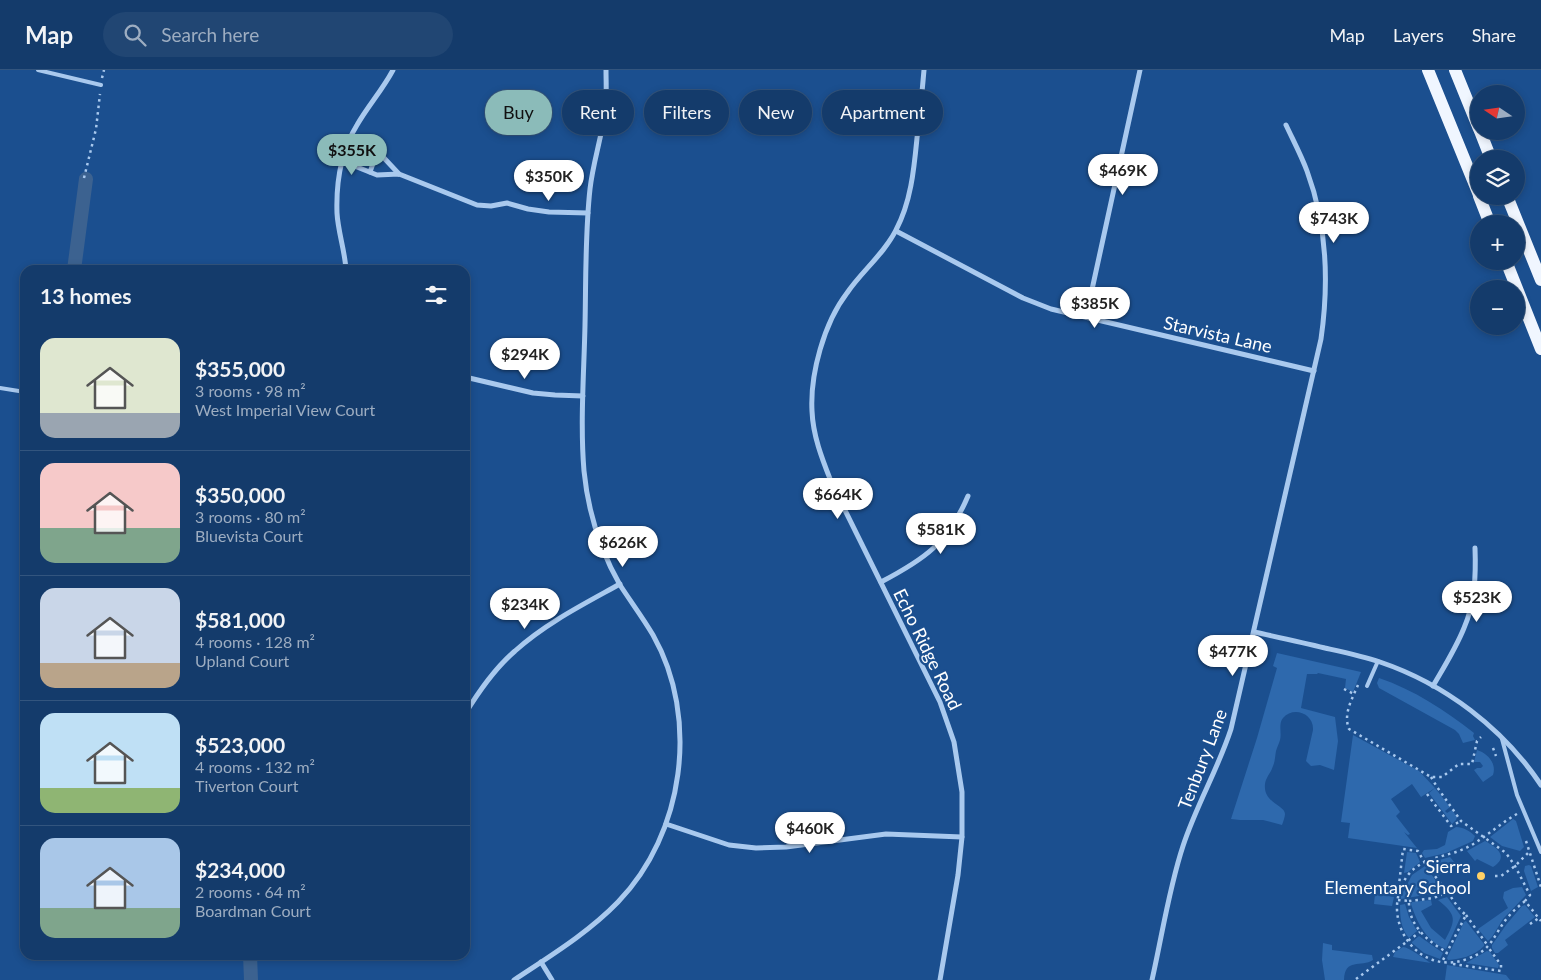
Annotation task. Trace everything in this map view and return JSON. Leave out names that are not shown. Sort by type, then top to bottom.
[{"type":"main road","points":[[1428,70],[1470,174]]},
{"type":"main road","points":[[1455,70],[1470,108]]},
{"type":"main road","points":[[1511,205],[1537,257],[1541,280]]},
{"type":"main road","points":[[1510,270],[1541,348]]},
{"type":"street","points":[[345,265],[337,214],[338,178],[342,161],[356,126],[393,70]]},
{"type":"street","points":[[514,980],[583,933],[603,917],[620,900],[648,862],[658,845],[673,801],[680,748],[676,696],[670,675],[653,635],[620,584],[600,544],[588,504],[584,471],[583,396],[588,213],[593,168],[605,110],[606,70]]},
{"type":"street","name":"Echo Ridge Road","points":[[924,70],[911,187],[906,208],[896,231],[847,292],[829,326],[816,369],[812,412],[822,461],[940,702],[954,742],[961,783],[962,837],[958,875],[940,980]]},
{"type":"street","points":[[1086,317],[1140,70]]},
{"type":"street","name":"Tenbury Lane","points":[[1152,980],[1180,856],[1228,737],[1321,339],[1326,278],[1323,237],[1316,200],[1307,170],[1286,126]]},
{"type":"street","points":[[348,144],[384,158],[399,174]]},
{"type":"street","points":[[370,172],[376,155]]},
{"type":"street","points":[[342,161],[377,175],[399,174],[477,205],[491,206],[507,203],[549,212],[588,213]]},
{"type":"street","name":"Starvista Lane","points":[[896,231],[1023,298],[1051,308],[1314,371]]},
{"type":"street","points":[[470,378],[533,392],[583,396]]},
{"type":"street","points":[[881,582],[914,564],[936,547],[954,525],[968,496]]},
{"type":"street","points":[[1433,686],[1457,643],[1469,613],[1474,585],[1475,548]]},
{"type":"street","points":[[471,704],[498,668],[536,634],[620,584]]},
{"type":"street","points":[[1254,632],[1378,661],[1412,674],[1460,703],[1483,720],[1530,768],[1541,785]]},
{"type":"street","points":[[666,824],[721,842],[756,848],[786,847],[886,834],[962,837]]},
{"type":"street","points":[[541,962],[552,980]]},
{"type":"lane","points":[[38,70],[101,84]]},
{"type":"lane","points":[[0,388],[20,391]]},
{"type":"lane","points":[[1367,686],[1378,661]]},
{"type":"lane","points":[[1501,737],[1518,795],[1541,852]]},
{"type":"path","points":[[84,178],[96,129],[104,70]]},
{"type":"path","points":[[1360,679],[1346,716],[1349,729],[1431,777],[1442,778],[1459,764],[1472,764],[1477,741],[1481,737]]},
{"type":"path","points":[[1344,688],[1354,694]]},
{"type":"path","points":[[1431,777],[1436,787],[1461,821],[1506,853],[1530,895],[1508,918],[1488,947],[1481,953],[1455,963],[1446,963]]},
{"type":"path","points":[[1427,794],[1451,826],[1461,821]]},
{"type":"path","points":[[1398,899],[1408,876],[1416,867],[1465,848],[1517,814]]},
{"type":"path","points":[[1403,849],[1418,851],[1424,863],[1447,892],[1501,965],[1501,971],[1442,962],[1414,950],[1407,942],[1400,928],[1397,913],[1403,849]]},
{"type":"path","points":[[1495,876],[1502,876],[1529,852]]},
{"type":"path","points":[[1398,899],[1409,901],[1432,898],[1447,892]]},
{"type":"path","points":[[1409,901],[1408,905],[1413,920],[1420,932],[1447,952]]},
{"type":"path","points":[[1525,901],[1540,920],[1530,924]]},
{"type":"path","points":[[1442,962],[1466,916]]},
{"type":"path","points":[[1356,980],[1420,932]]},
{"type":"shaded area","points":[[1277,653],[1361,672],[1353,692],[1345,688],[1346,679],[1318,673],[1307,674],[1301,708],[1335,717],[1338,741],[1334,770],[1320,765],[1311,766],[1306,761],[1313,730],[1310,719],[1302,713],[1292,712],[1287,714],[1280,726],[1280,741],[1274,763],[1265,784],[1267,795],[1284,811],[1285,815],[1282,825],[1263,820],[1231,819],[1277,668],[1273,666]]},
{"type":"shaded area","points":[[1379,678],[1405,688],[1452,716],[1474,733],[1475,740],[1463,743],[1455,730],[1379,688],[1377,683]]},
{"type":"shaded area","points":[[1353,735],[1419,771],[1435,788],[1421,797],[1412,784],[1391,799],[1400,812],[1396,816],[1410,834],[1408,835],[1404,832],[1417,848],[1348,838],[1350,823],[1341,822]]},
{"type":"shaded area","points":[[1477,750],[1488,756],[1494,766],[1493,775],[1483,782],[1474,770],[1483,766],[1480,762],[1474,762]]},
{"type":"shaded area","points":[[1435,788],[1450,807],[1445,811],[1447,813],[1452,810],[1457,817],[1452,824],[1429,793]]},
{"type":"shaded area","points":[[1513,819],[1516,821],[1524,847],[1520,851],[1502,846],[1490,837]]},
{"type":"shaded area","points":[[1456,827],[1473,834],[1475,836],[1473,841],[1446,853],[1425,858],[1422,853],[1424,850],[1437,849],[1445,845],[1448,832]]},
{"type":"shaded area","points":[[1485,841],[1494,847],[1501,856],[1498,863],[1493,867],[1477,859],[1475,861],[1467,851]]},
{"type":"shaded area","points":[[1407,852],[1416,853],[1420,862],[1404,873]]},
{"type":"shaded area","points":[[1450,857],[1455,863],[1438,876],[1430,866],[1432,862]]},
{"type":"shaded area","points":[[1529,865],[1538,887],[1531,891],[1524,871],[1525,866]]},
{"type":"shaded area","points":[[1425,866],[1443,892],[1401,899],[1412,875]]},
{"type":"shaded area","points":[[1522,887],[1526,895],[1503,919],[1488,941],[1478,929],[1508,908],[1503,898],[1504,892]]},
{"type":"shaded area","points":[[1375,894],[1394,897],[1392,906],[1374,904]]},
{"type":"shaded area","points":[[1447,897],[1461,916],[1446,949],[1428,937],[1416,918],[1411,904],[1412,902],[1431,900],[1432,905],[1421,911],[1431,928],[1445,940],[1453,923],[1453,918],[1449,910],[1438,900]]},
{"type":"shaded area","points":[[1405,904],[1409,917],[1417,931],[1409,938],[1404,931],[1401,918],[1400,905]]},
{"type":"shaded area","points":[[1525,905],[1535,917],[1505,940],[1508,945],[1498,953],[1495,953],[1492,945],[1506,925]]},
{"type":"shaded area","points":[[1466,921],[1484,946],[1467,956],[1448,960],[1447,958]]},
{"type":"shaded area","points":[[1419,936],[1443,953],[1440,959],[1424,953],[1412,943]]},
{"type":"shaded area","points":[[1323,943],[1332,945],[1332,950],[1372,955],[1373,960],[1354,964],[1347,968],[1344,980],[1325,980],[1322,960]]},
{"type":"shaded area","points":[[1403,947],[1431,963],[1393,957],[1395,952]]},
{"type":"shaded area","points":[[1487,951],[1490,952],[1499,965],[1498,968],[1466,963]]},
{"type":"shaded area","points":[[1447,965],[1506,975],[1510,980],[1445,980]]},
{"type":"waterway","points":[[75,265],[86,179]]},
{"type":"waterway","points":[[250,960],[251,980]]},
{"type":"place","name":"Sierra Elementary School","points":[[1481,876]]}]
